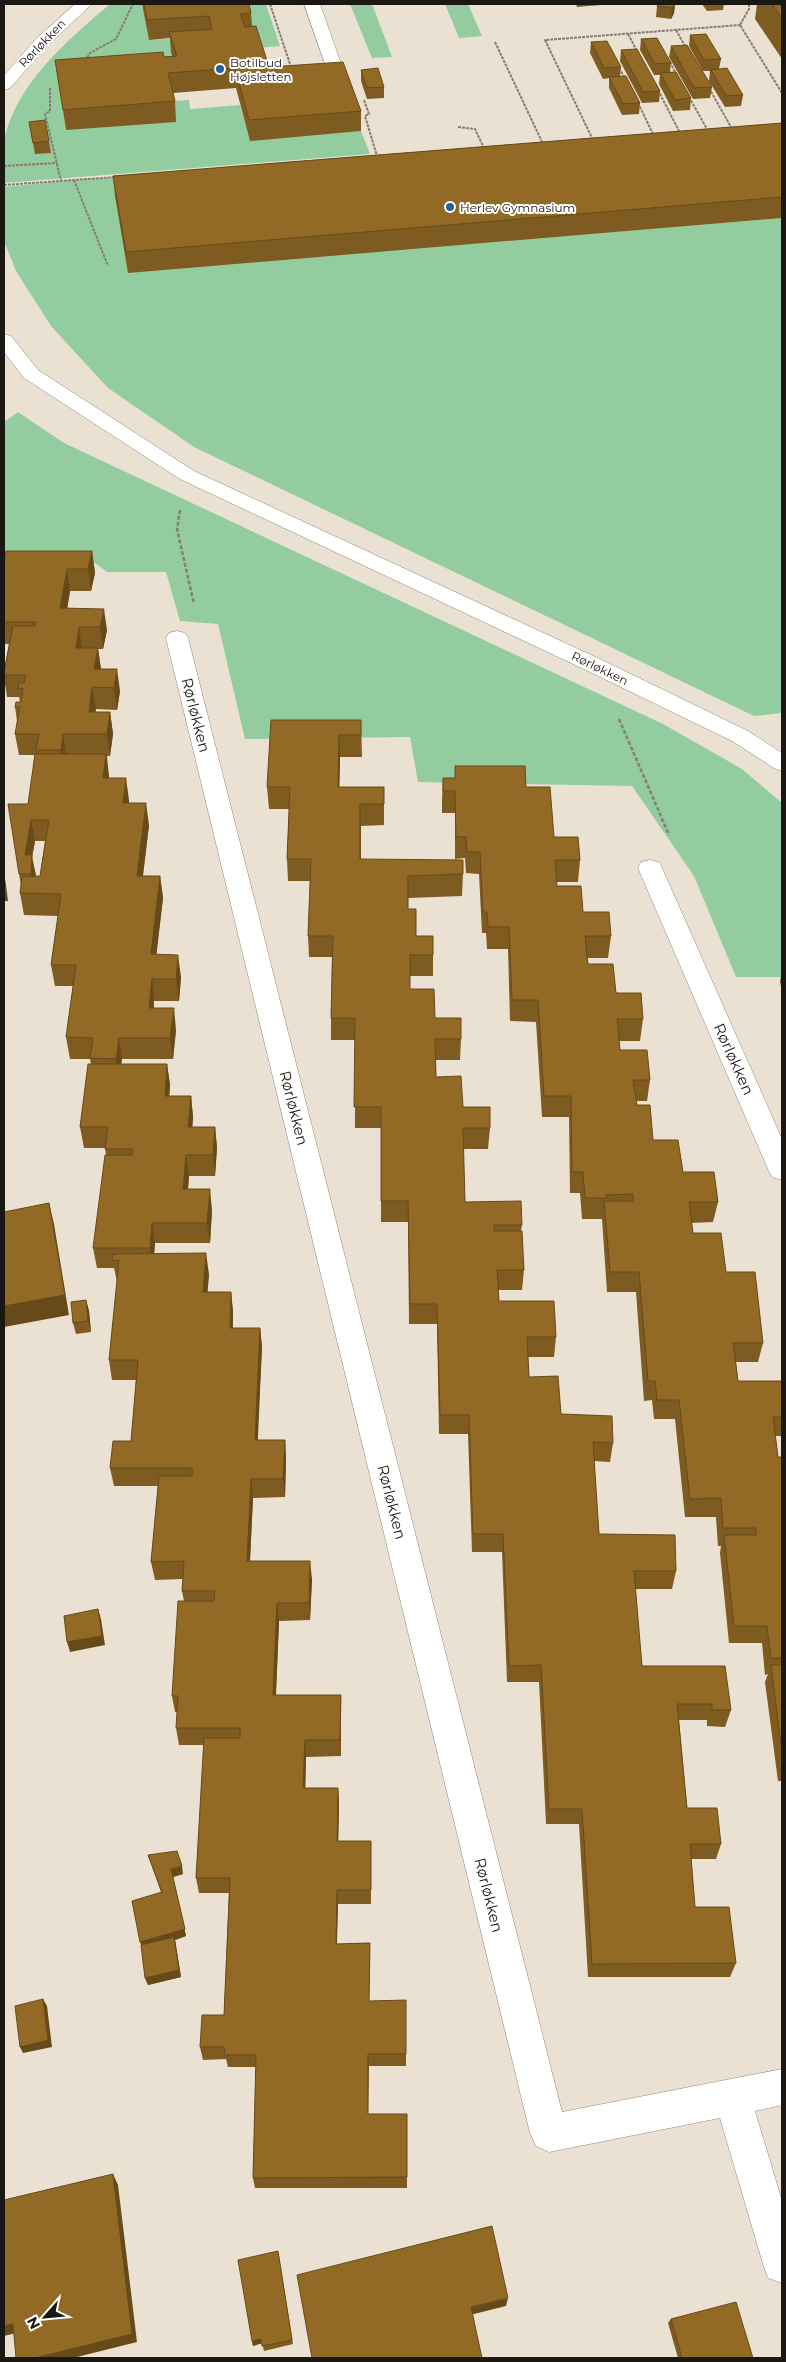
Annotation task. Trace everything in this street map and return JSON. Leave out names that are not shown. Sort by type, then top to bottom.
[{"type":"street","name":"Rørløkken","points":[[4,85],[59,23],[84,4]]},
{"type":"street","points":[[312,4],[338,78]]},
{"type":"street","name":"Rørløkken","points":[[4,340],[31,374],[187,475],[596,666],[740,736],[782,763]]},
{"type":"street","name":"Rørløkken","points":[[177,638],[549,2134],[782,2087]]},
{"type":"street","name":"Rørløkken","points":[[650,868],[782,1169]]},
{"type":"street","points":[[732,2097],[782,2264]]},
{"type":"path","points":[[84,63],[90,53],[116,39],[134,4]]},
{"type":"path","points":[[740,26],[749,9],[749,4]]},
{"type":"path","points":[[585,141],[594,141],[545,40],[740,26]]},
{"type":"path","points":[[740,26],[782,93]]},
{"type":"path","points":[[676,30],[690,55]]},
{"type":"path","points":[[628,34],[638,52]]},
{"type":"path","points":[[495,42],[542,144],[551,143]]},
{"type":"path","points":[[667,56],[680,80]]},
{"type":"path","points":[[616,61],[628,85]]},
{"type":"path","points":[[50,83],[50,111],[45,114],[61,181]]},
{"type":"path","points":[[656,87],[679,131],[671,132]]},
{"type":"path","points":[[708,87],[731,127]]},
{"type":"path","points":[[689,97],[707,129],[715,128]]},
{"type":"path","points":[[637,102],[653,134],[645,135]]},
{"type":"path","points":[[723,128],[740,126]]},
{"type":"path","points":[[458,127],[475,129],[484,148]]},
{"type":"path","points":[[4,166],[57,163]]},
{"type":"path","points":[[4,186],[120,176]]},
{"type":"path","points":[[74,180],[108,266]]},
{"type":"path","points":[[177,638],[200,630],[177,529],[187,475]]},
{"type":"path","points":[[596,666],[677,854],[650,868]]},
{"type":"green space","points":[[110,4],[142,4],[149,40],[211,36],[174,62],[58,80],[66,130],[171,101],[189,100],[190,109],[240,105],[250,140],[361,131],[370,154],[4,183],[4,141],[10,120],[19,100],[46,64],[61,48]]},
{"type":"green space","points":[[245,4],[266,4],[280,46],[258,48]]},
{"type":"green space","points":[[350,4],[372,4],[392,57],[372,58]]},
{"type":"green space","points":[[445,4],[468,4],[482,36],[459,38]]},
{"type":"green space","points":[[534,147],[116,196],[128,272],[782,218],[782,713],[754,716],[194,447],[108,388],[51,326],[16,271],[4,241],[4,187],[74,180]]},
{"type":"green space","points":[[18,412],[64,443],[663,724],[742,769],[782,803],[782,977],[736,977],[694,876],[632,786],[418,782],[410,737],[245,739],[218,624],[180,621],[166,572],[107,572],[95,563],[4,565],[4,422]]},
{"type":"building","points":[[144,4],[249,4],[251,13],[240,14],[245,27],[256,26],[269,67],[343,62],[361,111],[249,120],[235,68],[168,73],[175,101],[63,110],[55,60],[163,52],[164,57],[177,56],[169,32],[212,29],[209,16],[147,20]]},
{"type":"building","points":[[658,4],[675,4],[672,8],[657,6]]},
{"type":"building","points":[[772,4],[782,4],[782,19]]},
{"type":"building","points":[[706,34],[721,59],[704,60],[690,35]]},
{"type":"building","points":[[657,38],[671,63],[655,64],[641,39]]},
{"type":"building","points":[[607,41],[621,67],[604,68],[591,42]]},
{"type":"building","points":[[687,45],[712,87],[694,88],[671,46]]},
{"type":"building","points":[[637,49],[660,91],[643,92],[621,50]]},
{"type":"building","points":[[378,68],[384,87],[367,88],[361,70]]},
{"type":"building","points":[[727,68],[743,95],[726,96],[711,70]]},
{"type":"building","points":[[676,72],[691,98],[675,100],[660,73]]},
{"type":"building","points":[[626,76],[640,103],[623,104],[609,77]]},
{"type":"building","points":[[45,120],[49,141],[33,143],[29,122]]},
{"type":"building","name":"Herlev Gymnasium","points":[[782,123],[782,197],[126,252],[113,176]]},
{"type":"building","points":[[6,551],[92,551],[88,569],[67,569],[60,608],[104,609],[100,627],[79,627],[76,648],[98,648],[94,669],[117,669],[114,688],[92,687],[89,712],[110,712],[107,734],[63,734],[61,750],[36,750],[39,734],[15,734],[20,707],[15,707],[16,702],[21,702],[23,688],[18,689],[19,683],[24,683],[26,675],[4,675],[4,672],[13,626],[35,626],[36,622],[4,622],[4,563]]},
{"type":"building","points":[[271,720],[361,720],[361,735],[339,735],[338,787],[384,787],[384,804],[360,804],[360,859],[463,860],[463,874],[408,876],[408,909],[416,909],[416,936],[433,936],[433,955],[410,955],[410,989],[434,989],[435,1018],[461,1018],[461,1039],[435,1039],[436,1077],[461,1076],[463,1107],[490,1107],[490,1128],[463,1128],[465,1202],[521,1201],[522,1225],[494,1225],[494,1231],[522,1231],[524,1270],[497,1270],[499,1301],[554,1301],[556,1337],[527,1337],[529,1377],[558,1376],[561,1414],[612,1416],[613,1443],[593,1442],[599,1534],[675,1535],[676,1571],[634,1571],[642,1666],[725,1666],[731,1710],[712,1710],[712,1704],[677,1704],[687,1808],[717,1808],[721,1844],[690,1844],[695,1907],[729,1907],[736,1963],[592,1964],[582,1809],[549,1809],[541,1665],[509,1666],[503,1534],[473,1534],[469,1415],[440,1415],[437,1304],[410,1304],[408,1201],[381,1201],[381,1107],[354,1107],[355,1018],[331,1018],[333,936],[308,936],[311,859],[287,859],[290,787],[267,787]]},
{"type":"building","points":[[35,754],[106,754],[103,778],[126,778],[123,803],[146,803],[137,876],[160,876],[151,954],[178,955],[176,979],[152,979],[149,1008],[174,1008],[170,1038],[119,1038],[116,1059],[90,1058],[93,1038],[66,1037],[76,965],[51,965],[61,894],[20,893],[22,877],[40,876],[49,820],[31,820],[25,855],[32,855],[31,874],[19,874],[8,804],[28,804]]},
{"type":"building","points":[[455,766],[525,766],[526,787],[550,787],[554,837],[578,837],[580,860],[555,860],[557,886],[581,886],[583,912],[609,912],[611,936],[585,936],[588,964],[613,964],[616,993],[641,993],[643,1019],[617,1019],[620,1050],[647,1050],[650,1080],[633,1080],[637,1105],[650,1105],[653,1140],[678,1140],[683,1172],[714,1172],[718,1202],[689,1202],[693,1233],[721,1233],[726,1272],[755,1272],[763,1343],[733,1343],[738,1381],[782,1381],[782,1417],[773,1417],[778,1457],[782,1457],[782,1658],[771,1658],[767,1626],[734,1626],[724,1535],[756,1535],[756,1528],[723,1528],[721,1498],[690,1499],[679,1400],[657,1400],[655,1381],[648,1381],[639,1272],[610,1272],[604,1201],[633,1201],[633,1194],[606,1195],[606,1198],[585,1198],[583,1172],[572,1172],[571,1096],[544,1096],[538,1000],[512,1000],[509,927],[488,927],[487,912],[483,912],[480,852],[467,852],[466,837],[456,837],[455,791],[443,791],[443,778],[455,778]]},
{"type":"building","points":[[88,1064],[167,1064],[165,1096],[191,1096],[188,1127],[215,1127],[213,1155],[186,1155],[183,1189],[210,1189],[207,1223],[152,1223],[150,1248],[93,1248],[105,1155],[132,1155],[133,1149],[105,1149],[108,1127],[80,1127]]},
{"type":"building","points":[[49,1203],[65,1295],[4,1306],[4,1212]]},
{"type":"building","points":[[206,1253],[203,1292],[231,1292],[230,1328],[260,1328],[255,1440],[285,1440],[283,1479],[251,1479],[247,1561],[310,1561],[309,1603],[277,1603],[273,1695],[341,1695],[340,1740],[305,1740],[303,1788],[338,1788],[337,1841],[371,1841],[371,1890],[337,1890],[336,1944],[370,1943],[369,2001],[406,2000],[406,2054],[368,2054],[368,2114],[407,2114],[407,2177],[253,2178],[256,2055],[225,2055],[224,2047],[200,2047],[202,2015],[224,2015],[230,1878],[196,1878],[204,1738],[240,1738],[240,1728],[176,1728],[178,1696],[172,1696],[178,1601],[214,1601],[215,1591],[182,1591],[184,1561],[151,1562],[159,1476],[192,1476],[192,1468],[110,1468],[113,1441],[131,1441],[138,1360],[109,1360],[119,1260],[112,1261],[113,1254]]},
{"type":"building","points":[[86,1300],[88,1321],[73,1323],[71,1302]]},
{"type":"building","points":[[98,1609],[102,1636],[67,1642],[64,1616]]},
{"type":"building","points":[[771,1665],[782,1665],[782,1753]]},
{"type":"building","points":[[177,1851],[182,1866],[171,1869],[185,1929],[140,1942],[132,1901],[162,1892],[148,1855]]},
{"type":"building","points":[[174,1937],[179,1970],[145,1978],[141,1945]]},
{"type":"building","points":[[43,1999],[48,2040],[20,2047],[15,2006]]},
{"type":"building","points":[[113,2174],[132,2334],[35,2358],[16,2358],[13,2324],[4,2326],[4,2200]]},
{"type":"building","points":[[492,2226],[508,2298],[471,2307],[482,2358],[312,2358],[297,2275]]},
{"type":"building","points":[[278,2251],[292,2340],[262,2346],[261,2339],[252,2341],[238,2260]]},
{"type":"building","points":[[736,2302],[753,2358],[682,2358],[671,2319]]},
{"type":"place","name":"Botilbud Højsletten","points":[[220,69]]},
{"type":"place","name":"Herlev Gymnasium","points":[[450,207]]}]
